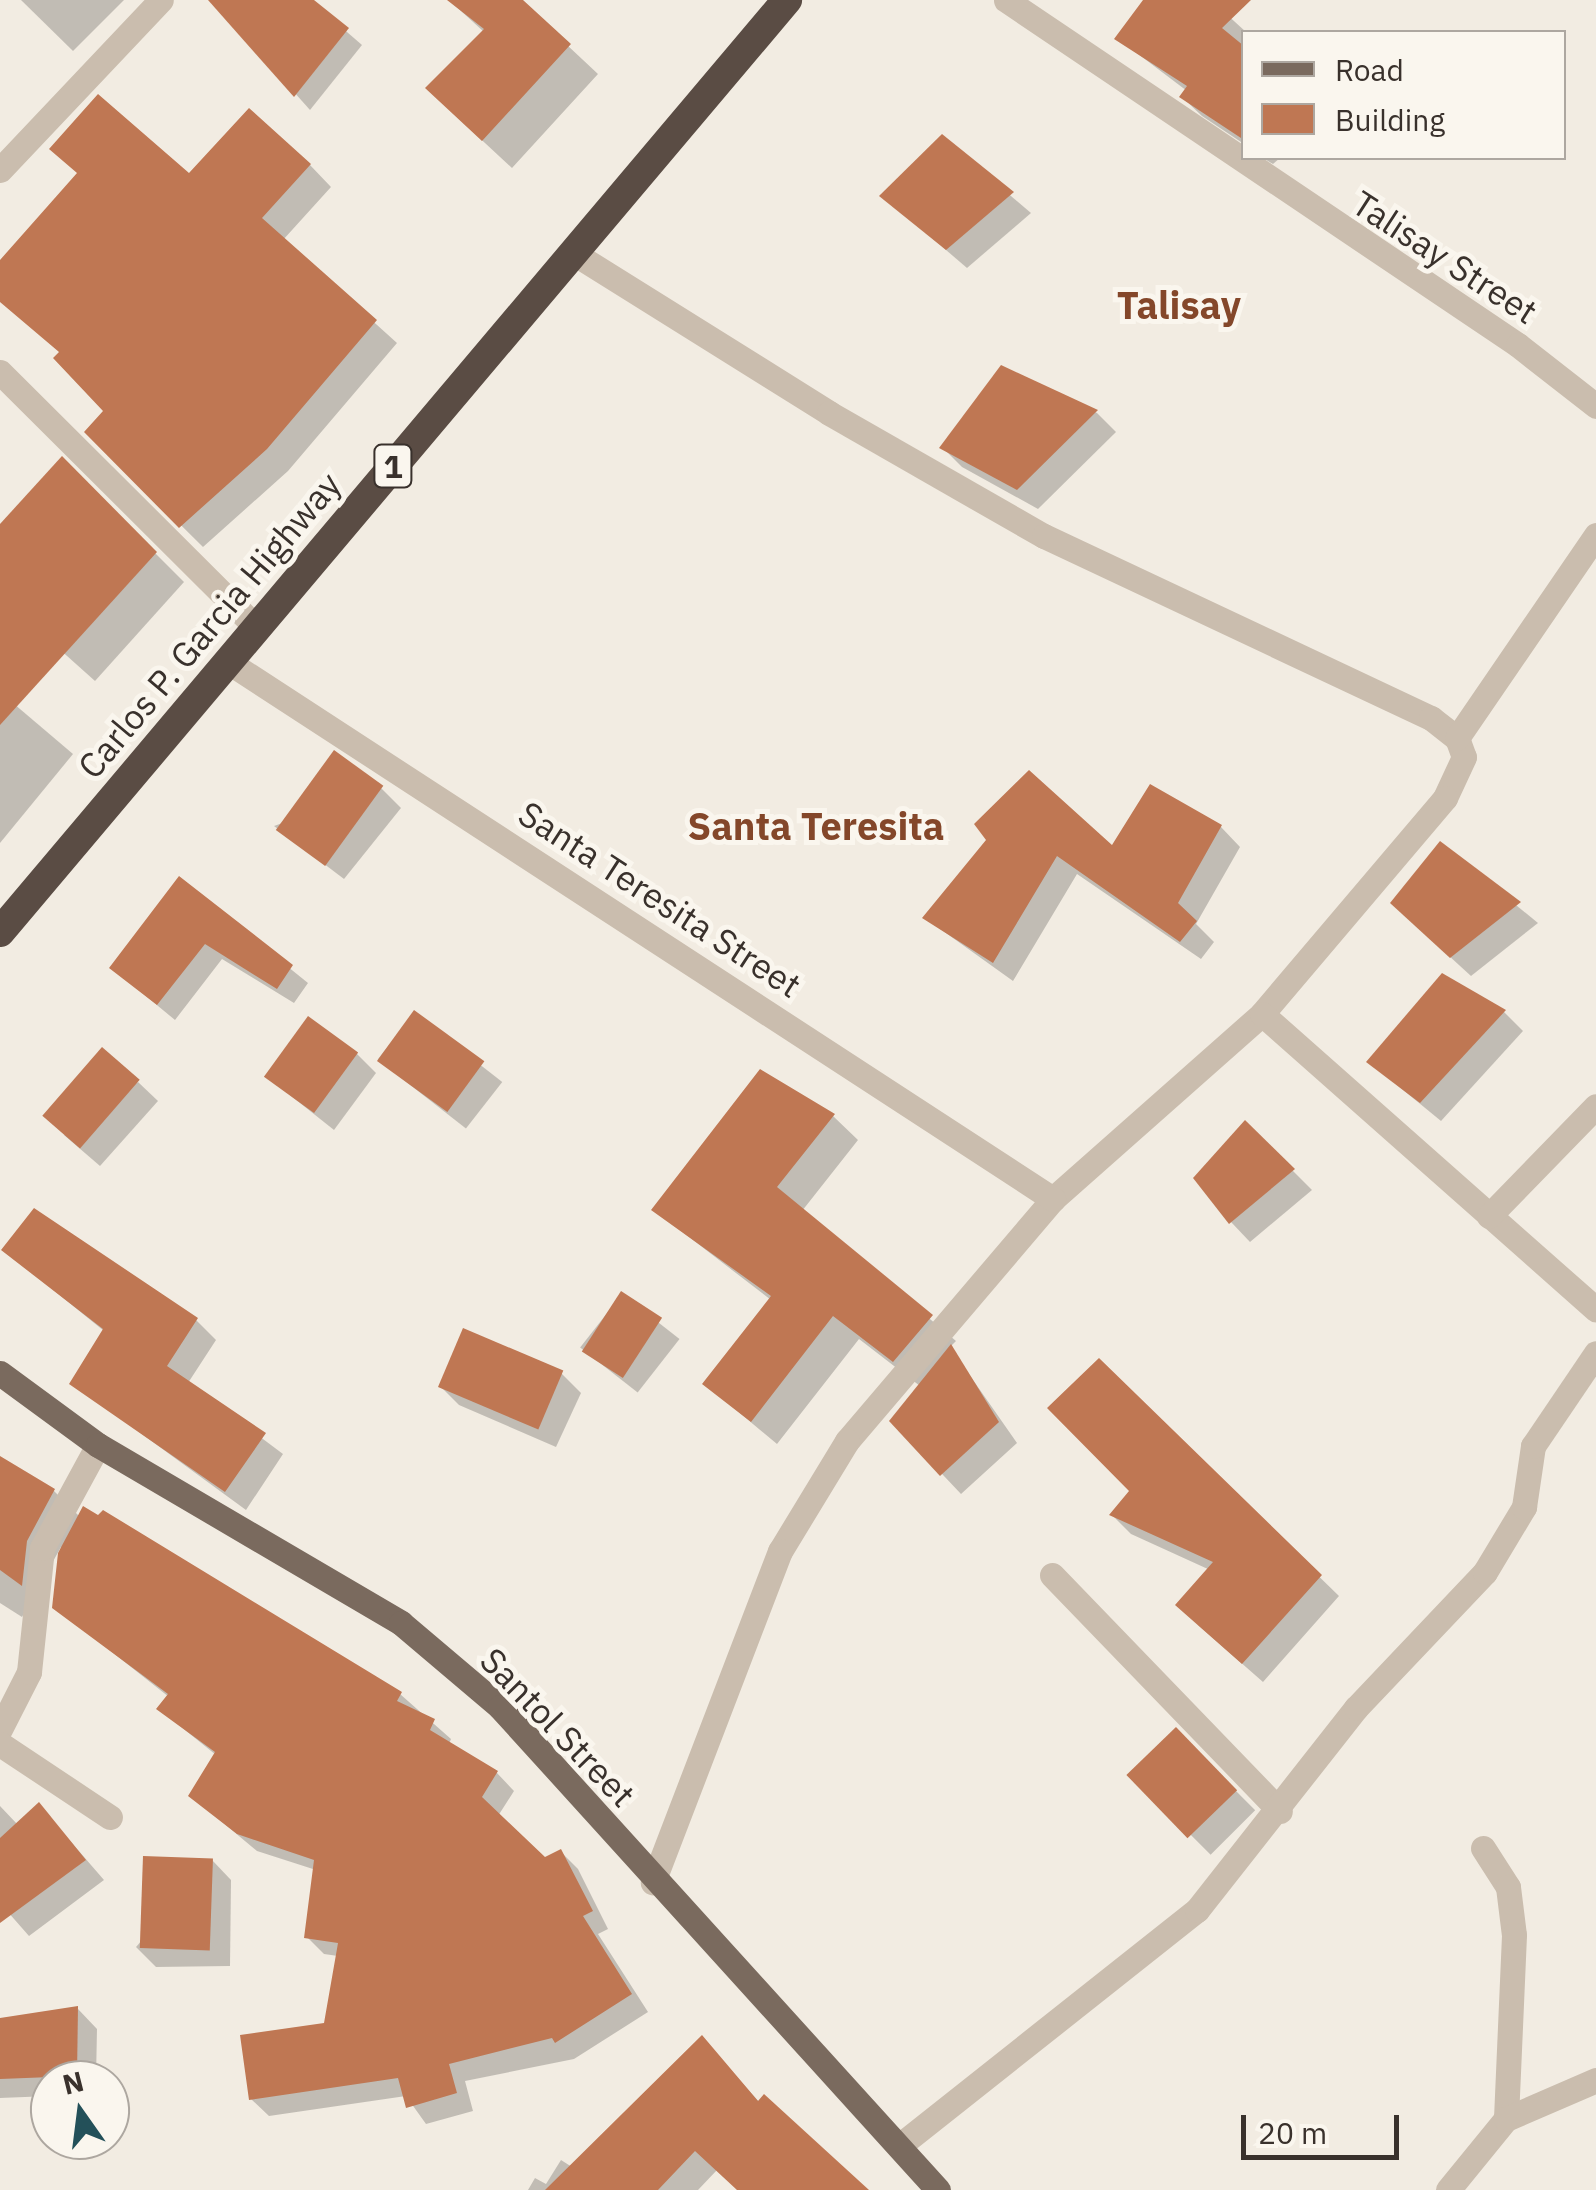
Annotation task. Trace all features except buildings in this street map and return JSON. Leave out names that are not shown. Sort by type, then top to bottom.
[{"type":"highway","name":"Carlos P. Garcia Highway","points":[[0,932],[786,0]]},
{"type":"main road","name":"Santol Street","points":[[0,1373],[98,1445],[400,1623],[500,1707],[653,1882],[938,2190]]},
{"type":"street","points":[[0,170],[161,0]]},
{"type":"street","name":"Talisay Street","points":[[1006,0],[1241,158]]},
{"type":"street","name":"Talisay Street","points":[[1243,160],[1518,345],[1596,406]]},
{"type":"street","points":[[575,254],[828,412],[1044,536],[1431,718],[1457,738],[1464,764],[1445,798],[1262,1014],[1053,1199],[901,1372],[810,1499],[742,1640],[653,1882]]},
{"type":"street","points":[[0,372],[256,627]]},
{"type":"street","points":[[1457,738],[1596,534]]},
{"type":"street","name":"Santa Teresita Street","points":[[226,661],[1053,1199]]},
{"type":"street","points":[[1262,1014],[1596,1309]]},
{"type":"street","points":[[1489,1216],[1596,1106]]},
{"type":"street","points":[[899,2146],[1197,1910],[1280,1810],[1356,1708],[1485,1572],[1524,1506],[1533,1446],[1596,1353]]},
{"type":"street","points":[[0,1729],[29,1672],[42,1548],[98,1445]]},
{"type":"street","points":[[1052,1575],[1280,1810]]},
{"type":"street","points":[[0,1744],[110,1817]]},
{"type":"street","points":[[1483,1848],[1508,1887],[1514,1935],[1506,2119]]},
{"type":"street","points":[[1448,2190],[1506,2119],[1596,2080]]},
{"type":"district","name":"Talisay","points":[[1179,305]]},
{"type":"district","name":"Santa Teresita","points":[[816,826]]}]
